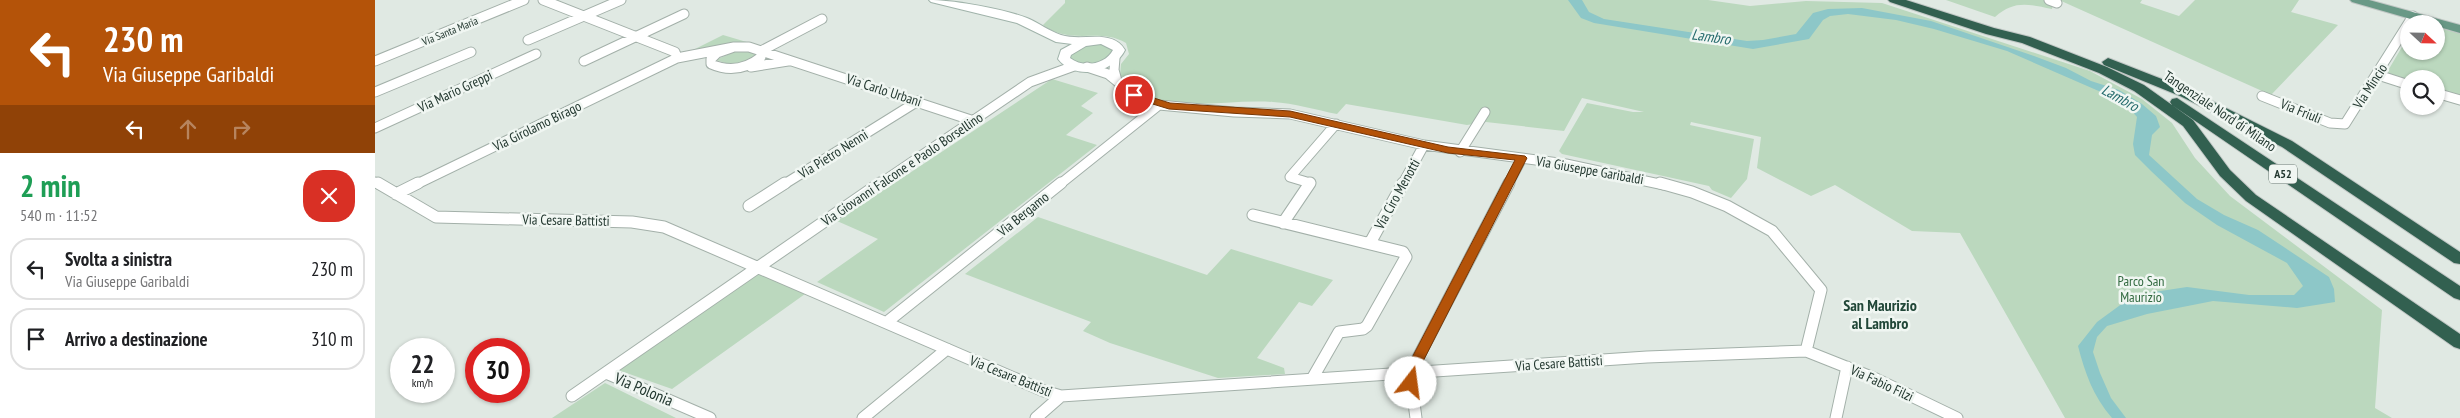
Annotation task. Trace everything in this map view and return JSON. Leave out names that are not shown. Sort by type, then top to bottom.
[{"type":"highway","points":[[1893,0],[1990,31],[2026,40],[2121,78],[2164,103],[2188,123],[2225,173],[2251,198],[2460,343]]},
{"type":"highway","name":"Tangenziale Nord di Milano","points":[[1905,0],[2099,64],[2157,89],[2460,294]]},
{"type":"highway","name":"Tangenziale Nord di Milano","points":[[1921,0],[2116,65],[2160,82],[2228,114],[2315,161],[2460,259]]},
{"type":"main road","points":[[2356,0],[2409,15]]},
{"type":"main road","points":[[2445,25],[2460,29]]},
{"type":"street","name":"Via Santa Maria","points":[[375,61],[523,0]]},
{"type":"street","points":[[543,0],[675,52],[677,58],[692,58],[711,64],[711,59],[717,53],[734,47]]},
{"type":"street","points":[[528,40],[621,0]]},
{"type":"street","points":[[935,0],[1021,20],[1051,37],[1061,45],[1073,61],[1103,64],[1115,58]]},
{"type":"street","points":[[2049,0],[2057,3]]},
{"type":"street","points":[[584,61],[684,14]]},
{"type":"street","points":[[742,67],[758,60],[761,51],[822,18]]},
{"type":"street","points":[[1051,37],[1086,41],[1098,40],[1113,43],[1119,50],[1115,58],[1113,70],[1117,81]]},
{"type":"street","name":"Via Mincio","points":[[2339,125],[2346,123],[2400,38]]},
{"type":"street","points":[[1073,61],[1075,45],[1086,41]]},
{"type":"street","name":"Via Girolamo Birago","points":[[396,194],[677,58],[734,47],[749,47],[761,51]]},
{"type":"street","name":"Via Carlo Urbani","points":[[761,51],[974,121]]},
{"type":"street","points":[[375,92],[471,52]]},
{"type":"street","name":"Via Mario Greppi","points":[[375,128],[536,54]]},
{"type":"street","name":"Via Carlo Urbani","points":[[711,64],[727,69],[793,61]]},
{"type":"street","name":"Via Giovanni Falcone e Paolo Borsellino","points":[[758,266],[1031,82],[1073,61]]},
{"type":"street","name":"Via Giuseppe Garibaldi","points":[[1073,61],[1108,74],[1134,95],[1159,105],[1234,112],[1276,112],[1460,152],[1522,158],[1616,174],[1681,189],[1720,202],[1765,226],[1782,240],[1821,288],[1806,352]]},
{"type":"street","points":[[2378,75],[2400,82]]},
{"type":"street","name":"Via Friuli","points":[[2262,96],[2339,125]]},
{"type":"street","points":[[2445,96],[2460,100]]},
{"type":"street","name":"Via Pietro Nenni","points":[[749,206],[917,101]]},
{"type":"street","name":"Via Bergamo","points":[[887,322],[1159,105]]},
{"type":"street","points":[[1460,152],[1485,112]]},
{"type":"street","points":[[1283,223],[1310,183],[1290,177],[1336,124]]},
{"type":"street","name":"Via Ciro Menotti","points":[[1370,243],[1424,145]]},
{"type":"street","points":[[1416,418],[1410,373],[1522,158]]},
{"type":"street","name":"Via Cesare Battisti","points":[[375,182],[430,214],[443,218],[632,222],[681,232],[1044,391],[1061,396],[1647,358],[1806,352]]},
{"type":"street","points":[[1253,215],[1370,243],[1403,252],[1407,257],[1367,326],[1363,329],[1339,332],[1312,379]]},
{"type":"street","points":[[572,396],[758,266]]},
{"type":"street","points":[[863,418],[947,349]]},
{"type":"street","name":"Via Fabio Filzi","points":[[1806,352],[1847,367],[1957,418]]},
{"type":"street","points":[[1836,418],[1847,367]]},
{"type":"street","name":"Via Polonia","points":[[606,373],[710,418]]},
{"type":"street","points":[[1036,418],[1061,396]]},
{"type":"green space","name":"Parco San Maurizio","points":[[1065,0],[1708,0],[1750,6],[1806,1],[1882,3],[2090,71],[2142,99],[2172,123],[2195,158],[2230,196],[2382,310],[2375,408],[2392,418],[2065,418],[1960,233],[1912,231],[1835,185],[1811,196],[1757,168],[1761,137],[1691,122],[1690,125],[1754,139],[1747,179],[1731,198],[1712,190],[1709,186],[1562,154],[1559,151],[1587,103],[1633,112],[1644,112],[1582,98],[1564,131],[1486,122],[1467,125],[1346,104],[1337,114],[1273,102],[1195,104],[1164,101],[1142,94],[1120,75],[1121,64],[1129,54],[1126,43],[1106,36],[1074,36],[1064,34],[1053,31],[1043,25],[1065,3]]},
{"type":"green space","points":[[1946,0],[2044,0],[2053,3],[2052,9],[2028,5],[2015,6],[1995,17]]},
{"type":"green space","points":[[2059,0],[2142,0],[2140,3],[2179,16],[2195,0],[2299,0],[2291,12],[2338,25],[2271,95]]},
{"type":"green space","points":[[2445,29],[2460,33],[2460,97],[2445,93],[2445,70],[2400,70],[2400,78],[2386,74],[2400,50],[2400,60],[2445,60]]},
{"type":"green space","points":[[723,35],[750,43],[689,52]]},
{"type":"green space","points":[[1098,42],[1115,50],[1111,57],[1095,63],[1084,64],[1074,61],[1069,57],[1073,50]]},
{"type":"green space","points":[[740,49],[757,55],[735,66],[716,60]]},
{"type":"green space","points":[[1052,79],[1098,93],[1081,106],[1093,113],[1066,135],[1097,145],[884,312],[817,282],[878,239],[837,221]]},
{"type":"green space","points":[[1038,217],[1207,275],[1231,249],[1333,280],[1312,306],[1299,302],[1257,358],[1284,368],[1285,374],[1218,378],[1110,343],[1083,331],[1091,322],[965,274]]},
{"type":"green space","points":[[758,272],[805,294],[672,389],[618,370]]},
{"type":"green space","points":[[605,383],[676,418],[552,418]]},
{"type":"water","name":"Lambro","points":[[1568,0],[1582,0],[1589,12],[1604,19],[1747,41],[1796,34],[1813,13],[1828,9],[1862,8],[1931,21],[2066,68],[2091,81],[2119,90],[2142,104],[2156,116],[2160,127],[2152,135],[2149,155],[2197,199],[2224,215],[2258,230],[2329,277],[2334,289],[2335,302],[2297,308],[2213,301],[2147,314],[2107,326],[2097,337],[2093,352],[2111,398],[2126,418],[2112,418],[2105,410],[2091,384],[2078,346],[2097,322],[2134,295],[2187,287],[2249,295],[2294,295],[2303,286],[2287,263],[2217,225],[2185,203],[2135,155],[2133,144],[2137,117],[2124,102],[2007,51],[1934,29],[1896,20],[1848,14],[1830,16],[1823,20],[1809,39],[1753,49],[1594,23],[1581,18]]},
{"type":"district","name":"San Maurizio al Lambro","points":[[1880,314]]},
{"type":"route","points":[[1134,95],[1155,104],[1169,106],[1234,112],[1290,114],[1375,135],[1448,150],[1522,158],[1410,373],[1411,383]]}]
